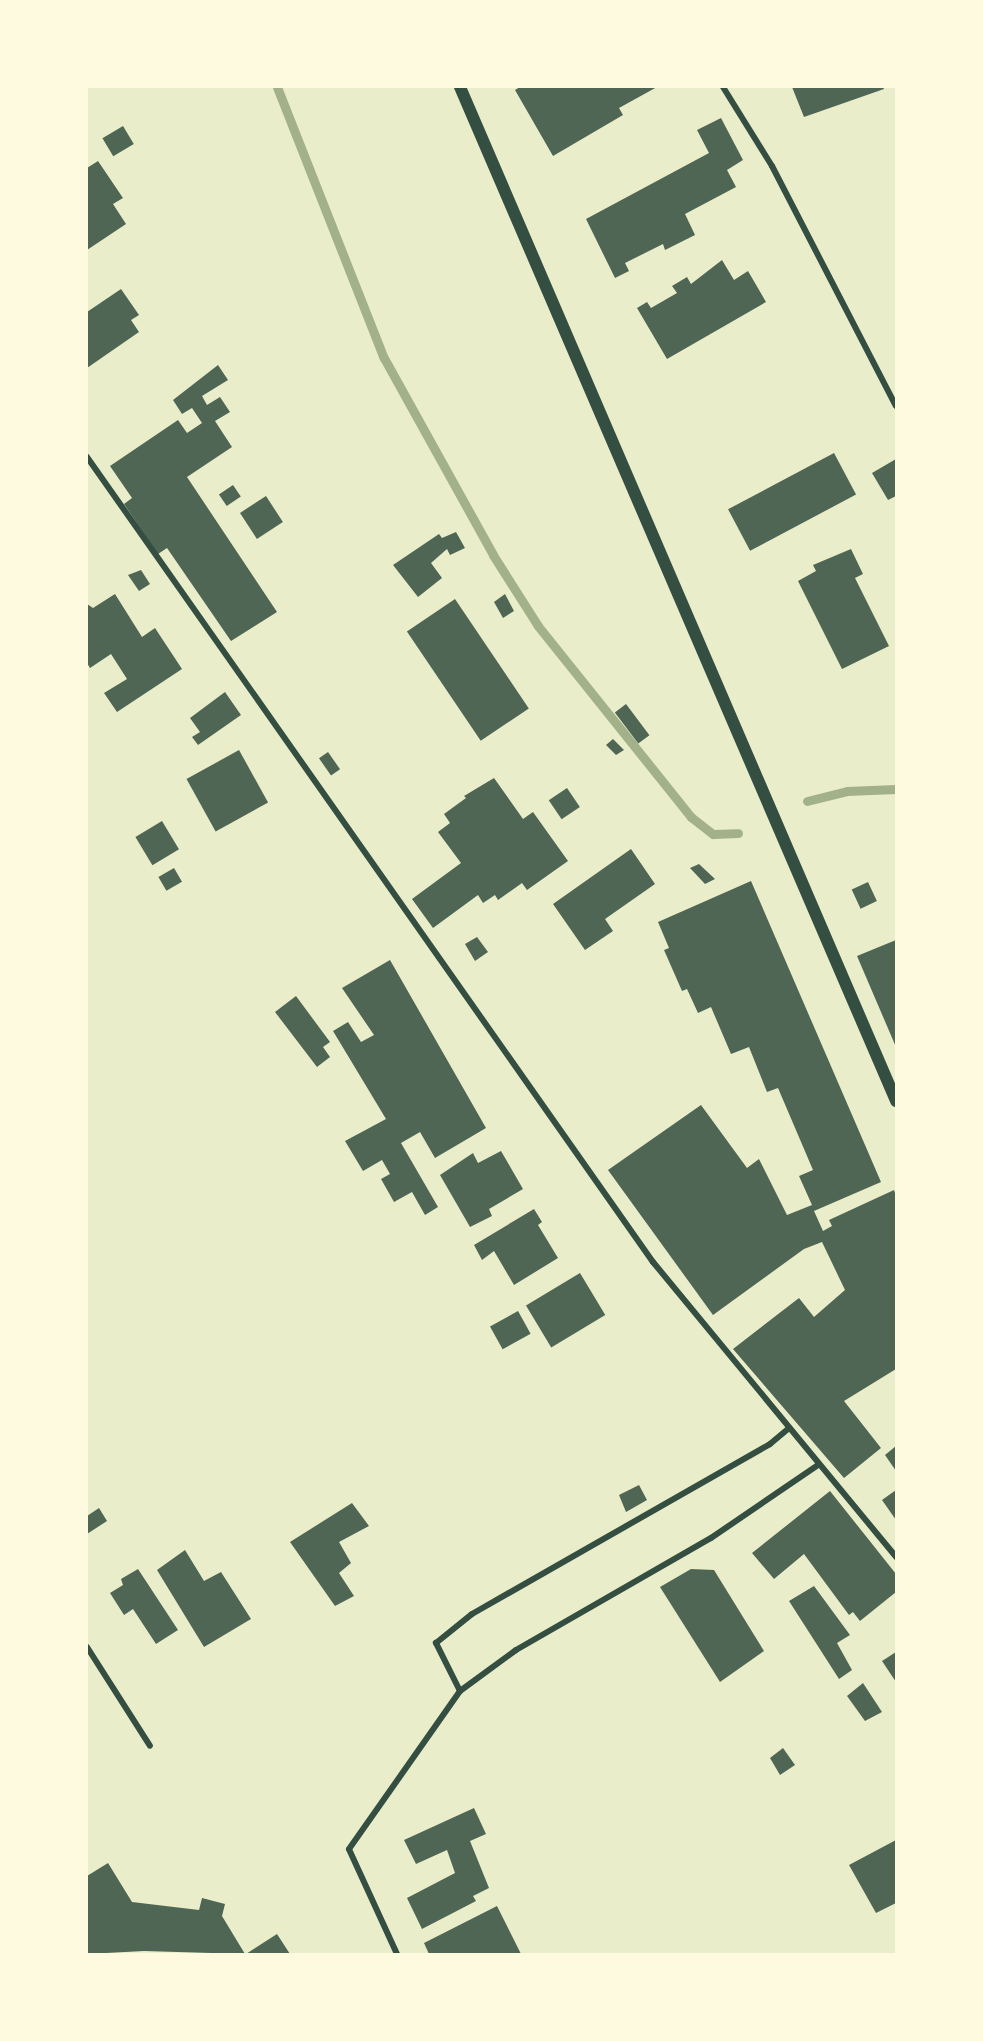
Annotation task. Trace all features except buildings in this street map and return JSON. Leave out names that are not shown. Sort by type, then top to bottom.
[{"type":"main road","points":[[460,87],[896,1101]]},
{"type":"street","points":[[723,87],[772,166],[896,406]]},
{"type":"street","points":[[87,457],[653,1262],[896,1557]]},
{"type":"street","points":[[460,1691],[436,1643],[472,1614],[770,1444],[788,1428]]},
{"type":"street","points":[[397,1954],[349,1849],[460,1691],[516,1650],[711,1538],[818,1465]]},
{"type":"street","points":[[87,1647],[150,1746]]},
{"type":"waterway","points":[[277,87],[384,358],[493,555],[538,626],[691,817],[713,834],[738,833]]},
{"type":"waterway","points":[[807,801],[847,791],[896,789]]}]
